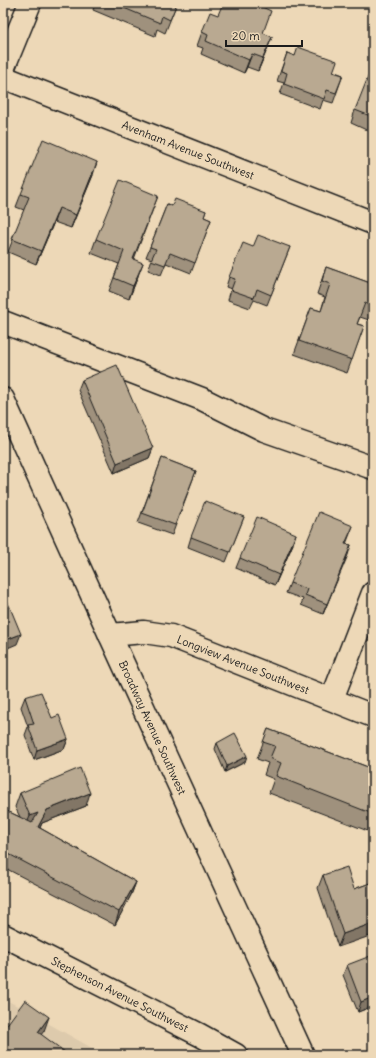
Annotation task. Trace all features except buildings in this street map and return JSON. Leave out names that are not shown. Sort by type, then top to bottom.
[{"type":"street","points":[[3,69],[30,3]]},
{"type":"street","name":"Avenham Avenue Southwest","points":[[3,77],[373,223]]},
{"type":"street","points":[[3,322],[202,399],[264,430],[373,468]]},
{"type":"street","name":"Broadway Avenue Southwest","points":[[3,399],[303,1055]]},
{"type":"street","points":[[332,699],[373,593]]},
{"type":"street","name":"Longview Avenue Southwest","points":[[110,635],[144,632],[171,636],[373,716]]},
{"type":"street","name":"Stephenson Avenue Southwest","points":[[3,935],[200,1035],[236,1055]]},
{"type":"shaded area","points":[[3,998],[99,1052],[104,1055],[3,1055]]}]
